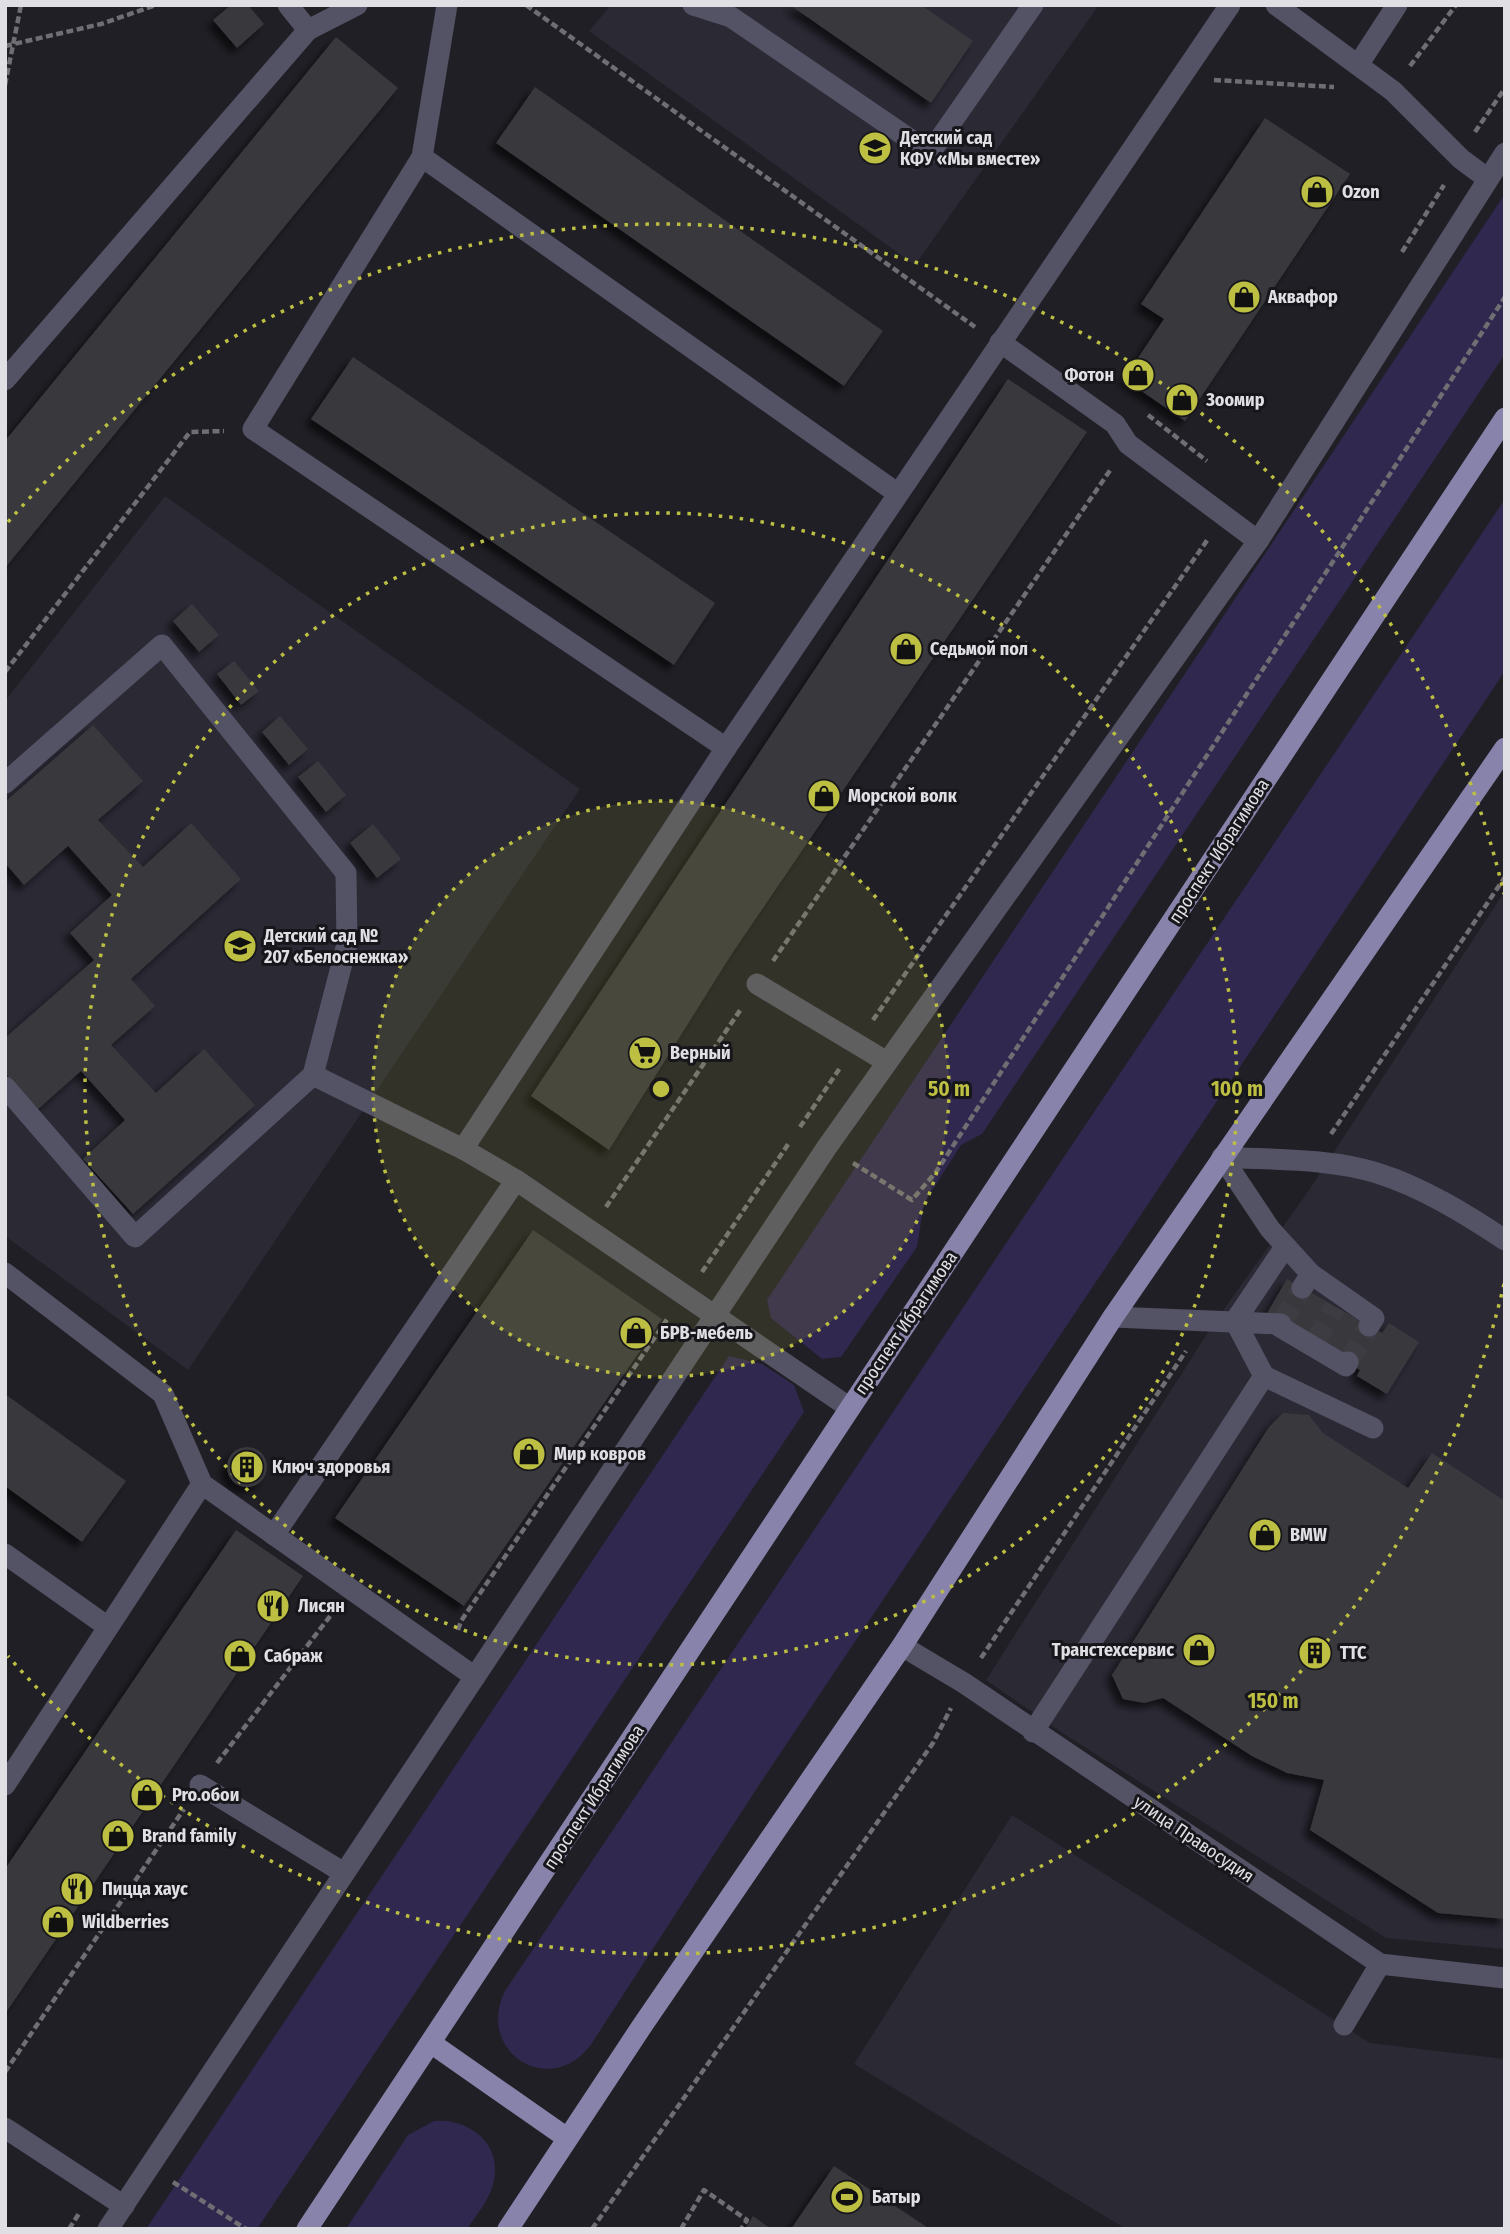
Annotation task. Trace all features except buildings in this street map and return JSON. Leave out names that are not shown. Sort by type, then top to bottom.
[{"type":"main road","name":"проспект Ибрагимова","points":[[307,2229],[1505,418]]},
{"type":"main road","points":[[508,2229],[902,1646],[1113,1317],[1505,748]]},
{"type":"main road","points":[[431,2043],[568,2138]]},
{"type":"street","points":[[288,5],[308,30]]},
{"type":"street","points":[[5,380],[308,30],[357,5]]},
{"type":"street","points":[[447,5],[422,157],[253,429],[726,748]]},
{"type":"street","points":[[693,5],[731,17],[930,153],[1032,5]]},
{"type":"street","points":[[463,1149],[726,748],[1230,5]]},
{"type":"street","points":[[1276,5],[1393,91],[1461,159],[1488,179]]},
{"type":"street","points":[[1358,65],[1397,5]]},
{"type":"street","points":[[108,2229],[827,1147],[1258,541],[1505,153]]},
{"type":"street","points":[[422,157],[897,493]]},
{"type":"street","points":[[1000,342],[1115,424],[1128,444],[1258,541]]},
{"type":"street","points":[[5,783],[162,645],[346,873],[347,944],[313,1075],[135,1237],[5,1087]]},
{"type":"street","points":[[757,984],[887,1062]]},
{"type":"street","points":[[313,1075],[463,1149],[516,1180],[850,1408]]},
{"type":"street","points":[[1222,1157],[1312,1162],[1376,1173],[1462,1212],[1505,1240]]},
{"type":"street","points":[[1222,1157],[1307,1281],[1338,1301],[1374,1318],[1369,1326]]},
{"type":"street","points":[[274,1535],[516,1180]]},
{"type":"street","points":[[1235,1321],[1285,1247]]},
{"type":"street","points":[[5,1273],[163,1394],[202,1484],[475,1677]]},
{"type":"street","points":[[1113,1317],[1235,1321],[1281,1326],[1346,1366],[1348,1362]]},
{"type":"street","points":[[1235,1321],[1264,1376],[1373,1428]]},
{"type":"street","points":[[1033,1732],[1264,1376]]},
{"type":"street","points":[[5,1785],[202,1484]]},
{"type":"street","points":[[5,1554],[108,1627]]},
{"type":"street","name":"улица Правосудия","points":[[902,1646],[964,1683],[1380,1964],[1505,1978]]},
{"type":"street","points":[[200,1785],[344,1873]]},
{"type":"street","points":[[1344,2025],[1380,1964]]},
{"type":"street","points":[[5,2128],[124,2206]]},
{"type":"path","points":[[5,85],[16,43],[21,5]]},
{"type":"path","points":[[5,46],[101,24],[156,5]]},
{"type":"path","points":[[526,5],[981,332],[1000,342]]},
{"type":"path","points":[[1393,91],[1456,5]]},
{"type":"path","points":[[1180,78],[1340,88]]},
{"type":"path","points":[[798,1131],[912,1200],[936,1172],[1505,297]]},
{"type":"path","points":[[590,1231],[1128,444],[1145,412]]},
{"type":"path","points":[[5,672],[190,432],[253,429]]},
{"type":"path","points":[[1312,1162],[1505,877]]},
{"type":"path","points":[[592,2229],[933,1743],[964,1683],[1207,1321]]},
{"type":"path","points":[[5,2072],[200,1785],[352,1588]]},
{"type":"path","points":[[150,2167],[246,2229]]},
{"type":"path","points":[[681,2229],[704,2190],[747,2220],[741,2229]]},
{"type":"shaded area","name":"Детский сад КФУ «Мы вместе»","points":[[611,5],[1099,5],[915,265],[589,31]]},
{"type":"shaded area","points":[[1505,194],[1505,354],[982,1134],[961,1145],[924,1203],[917,1247],[841,1357],[822,1359],[771,1318],[767,1300]]},
{"type":"shaded area","name":"Детский сад № 207 «Белоснежка»","points":[[165,496],[580,789],[188,1370],[5,1236],[5,701]]},
{"type":"shaded area","points":[[1505,499],[1505,671],[759,1785],[590,2046],[573,2061],[555,2068],[537,2068],[521,2061],[508,2049],[500,2032],[498,2013],[505,1991]]},
{"type":"shaded area","points":[[1505,891],[1505,1949],[1386,1938],[1064,1734],[986,1680],[1214,1323],[1307,1193]]},
{"type":"shaded area","points":[[729,1356],[762,1364],[794,1385],[804,1412],[257,2229],[146,2229]]},
{"type":"shaded area","points":[[1012,1815],[1370,2043],[1505,2059],[1505,2229],[1126,2229],[854,2064]]},
{"type":"shaded area","points":[[434,2121],[447,2121],[470,2129],[480,2136],[493,2155],[494,2180],[490,2193],[467,2229],[346,2229],[408,2135]]},
{"type":"tunnel","points":[[1281,1324],[1302,1288]]},
{"type":"tunnel","points":[[1315,1343],[1335,1307]]},
{"type":"tunnel","points":[[1348,1362],[1369,1326]]},
{"type":"place","name":"Детский сад КФУ «Мы вместе»","points":[[875,148]]},
{"type":"place","name":"Ozon","points":[[1317,192]]},
{"type":"place","name":"Аквафор","points":[[1244,297]]},
{"type":"place","name":"Фотон","points":[[1138,375]]},
{"type":"place","name":"Зоомир","points":[[1182,400]]},
{"type":"place","name":"Седьмой пол","points":[[906,649]]},
{"type":"place","name":"Морской волк","points":[[824,796]]},
{"type":"place","name":"Детский сад № 207 «Белоснежка»","points":[[240,946]]},
{"type":"place","name":"Верный","points":[[645,1053]]},
{"type":"place","name":"БРВ-мебель","points":[[636,1333]]},
{"type":"place","name":"Мир ковров","points":[[529,1454]]},
{"type":"place","name":"Ключ здоровья","points":[[247,1467]]},
{"type":"place","name":"BMW","points":[[1265,1535]]},
{"type":"place","name":"Лисян","points":[[273,1606]]},
{"type":"place","name":"Транстехсервис","points":[[1199,1650]]},
{"type":"place","name":"ТТС","points":[[1315,1653]]},
{"type":"place","name":"Сабраж","points":[[240,1656]]},
{"type":"place","name":"Pro.обои","points":[[147,1795]]},
{"type":"place","name":"Brand family","points":[[118,1836]]},
{"type":"place","name":"Пицца хаус","points":[[77,1889]]},
{"type":"place","name":"Wildberries","points":[[58,1922]]},
{"type":"place","name":"Батыр","points":[[847,2197]]}]
